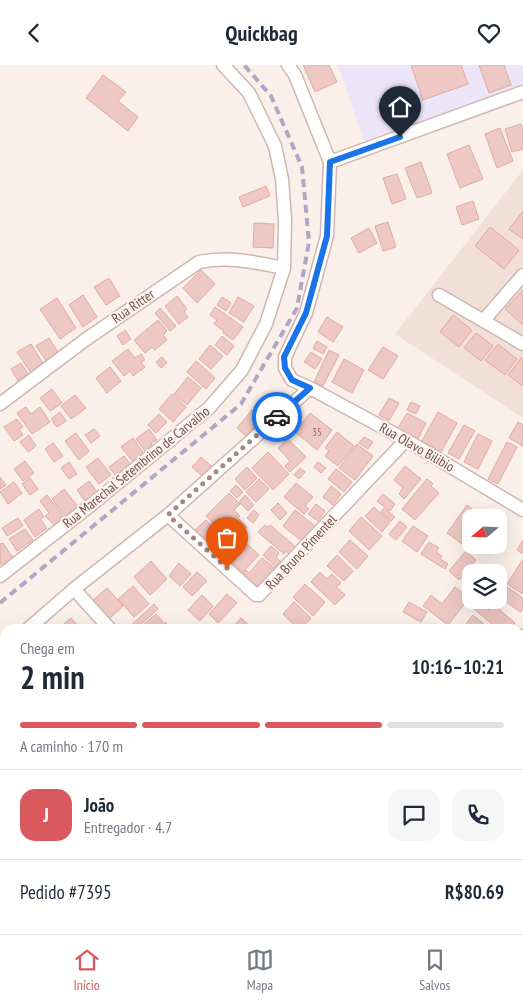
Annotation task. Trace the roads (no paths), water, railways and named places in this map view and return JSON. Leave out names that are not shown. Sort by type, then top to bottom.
[{"type":"street","name":"Rua Marechal Setembrino de Carvalho","points":[[0,576],[92,505],[209,408],[242,370],[266,325],[284,267],[285,220],[282,179],[275,146],[250,93],[223,65]]},
{"type":"street","points":[[34,624],[74,589],[168,515],[310,388],[292,380],[285,368],[284,357],[306,313],[327,236],[330,162],[294,75],[288,65]]},
{"type":"street","points":[[330,162],[523,92]]},
{"type":"street","name":"Rua Ritter","points":[[0,404],[85,340],[199,262],[217,258],[246,260],[284,267]]},
{"type":"street","points":[[484,320],[523,275]]},
{"type":"street","points":[[439,295],[523,344]]},
{"type":"street","name":"Rua Olavo Bilibio","points":[[310,388],[406,440],[523,510]]},
{"type":"street","name":"Rua Bruno Pimentel","points":[[168,515],[256,595],[259,595],[406,440]]},
{"type":"street","points":[[74,589],[106,624]]},
{"type":"railway","points":[[0,603],[241,404],[297,308],[309,242],[302,167],[271,96],[244,65]]}]
